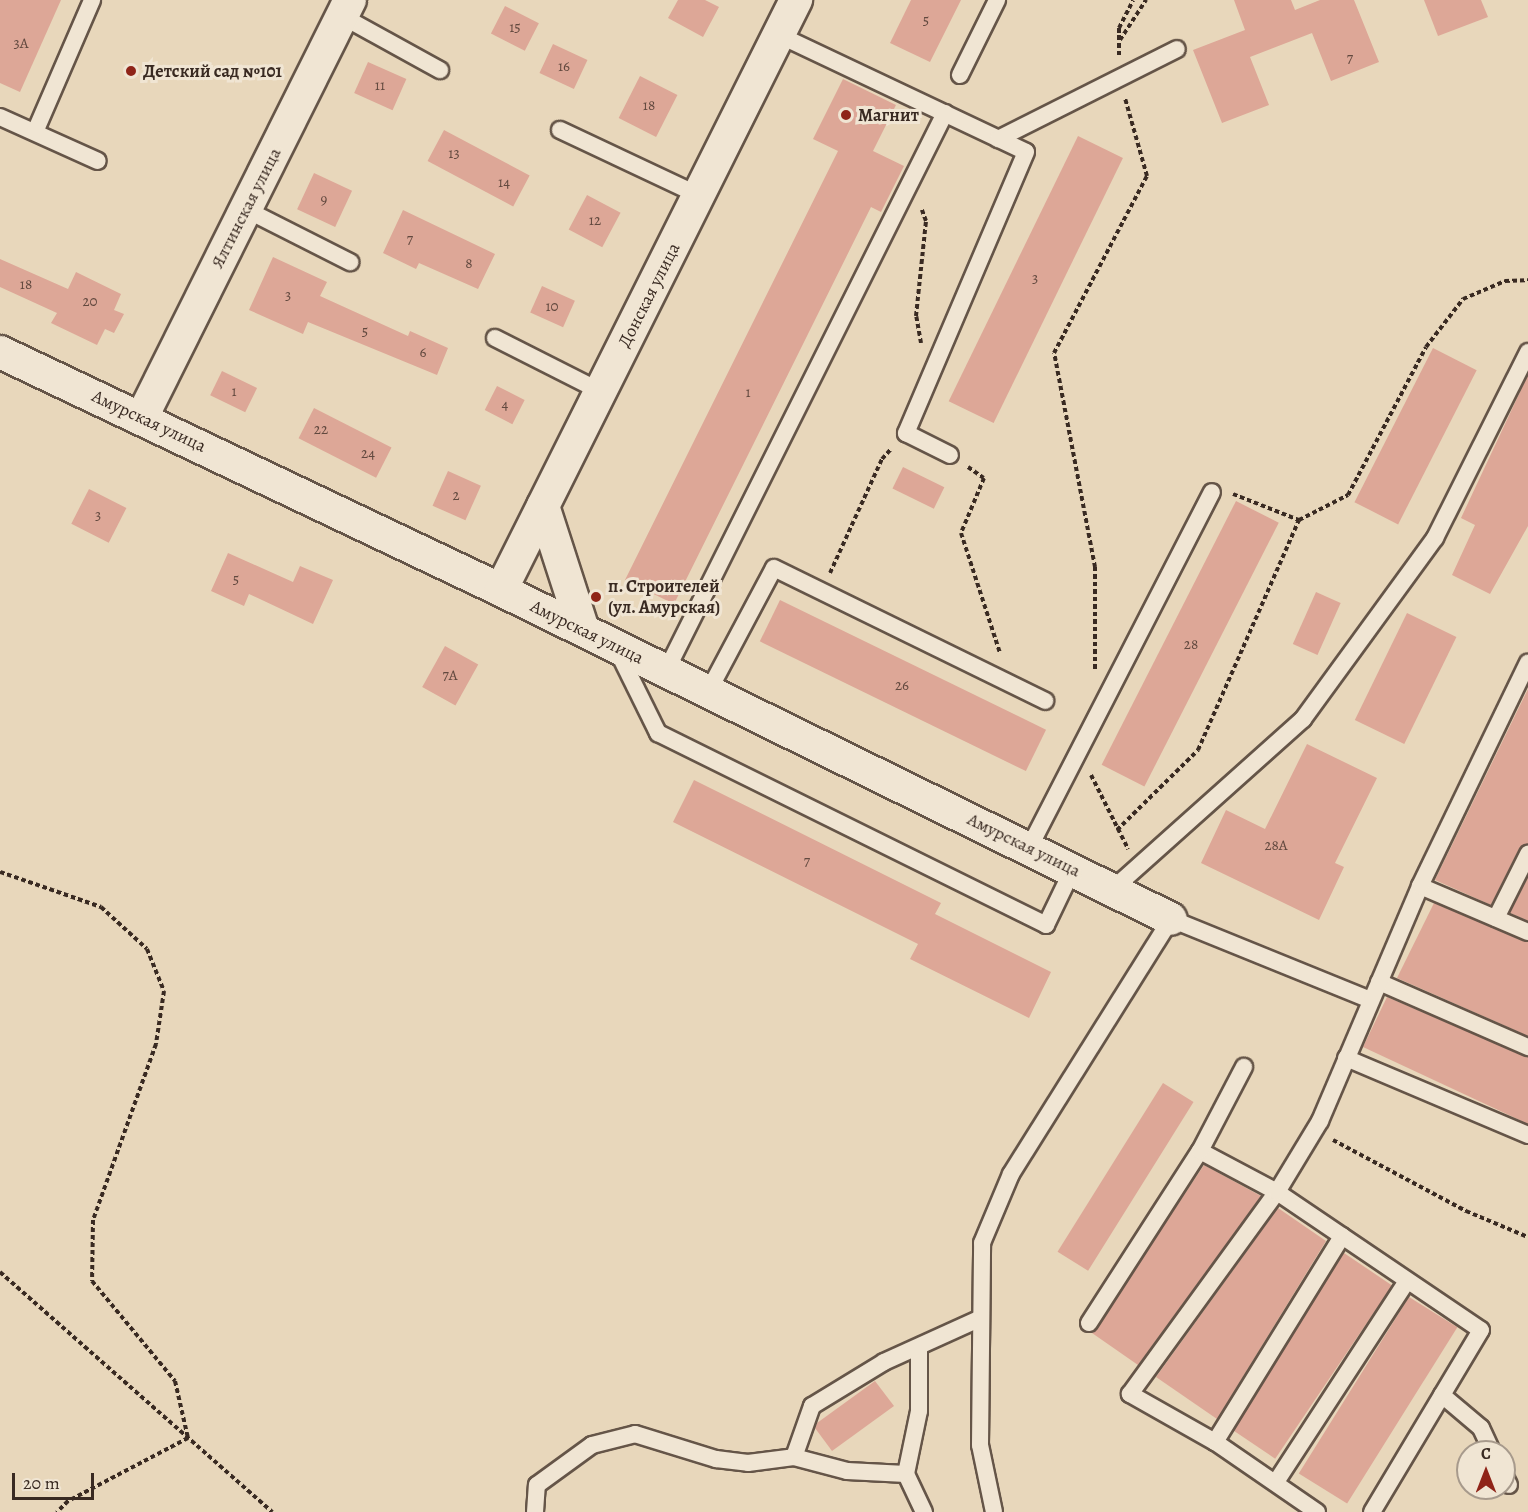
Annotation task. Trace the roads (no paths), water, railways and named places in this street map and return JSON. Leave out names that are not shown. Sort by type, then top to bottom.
[{"type":"street","name":"Донская улица","points":[[501,590],[796,0]]},
{"type":"street","name":"Ялтинская улица","points":[[142,417],[346,8]]},
{"type":"street","name":"Амурская улица","points":[[0,352],[142,417],[501,590],[1171,919]]},
{"type":"street","points":[[543,506],[583,630]]},
{"type":"lane","points":[[35,132],[92,0]]},
{"type":"lane","points":[[960,75],[997,0]]},
{"type":"lane","points":[[346,8],[440,70]]},
{"type":"lane","points":[[779,35],[1026,152],[906,433],[950,455]]},
{"type":"lane","points":[[998,139],[1177,49]]},
{"type":"lane","points":[[666,671],[945,113]]},
{"type":"lane","points":[[0,117],[98,161]]},
{"type":"lane","points":[[560,129],[698,195]]},
{"type":"lane","points":[[245,209],[350,262]]},
{"type":"lane","points":[[495,338],[600,391]]},
{"type":"lane","points":[[1113,889],[1303,719],[1435,538],[1528,352]]},
{"type":"lane","points":[[1029,848],[1212,492]]},
{"type":"lane","points":[[708,692],[774,568],[1045,701]]},
{"type":"lane","points":[[615,646],[658,733],[1035,920],[1046,925],[1073,869]]},
{"type":"lane","points":[[1317,1512],[1215,1442],[1130,1394],[1277,1192],[1316,1129],[1420,886],[1528,663]]},
{"type":"lane","points":[[1496,918],[1528,854]]},
{"type":"lane","points":[[1420,886],[1528,932]]},
{"type":"lane","points":[[994,1512],[980,1445],[979,1319],[982,1243],[1011,1174],[1171,919],[1370,1000]]},
{"type":"lane","points":[[1379,982],[1528,1047]]},
{"type":"lane","points":[[1346,1058],[1528,1135]]},
{"type":"lane","points":[[1089,1323],[1200,1151],[1244,1067]]},
{"type":"lane","points":[[1200,1151],[1277,1192],[1480,1330],[1372,1512]]},
{"type":"lane","points":[[1215,1442],[1342,1236]]},
{"type":"lane","points":[[1276,1482],[1407,1281]]},
{"type":"lane","points":[[794,1457],[812,1406],[884,1362],[919,1349],[979,1319]]},
{"type":"lane","points":[[919,1349],[919,1411],[906,1474],[924,1512]]},
{"type":"lane","points":[[1442,1395],[1480,1428],[1486,1440]]},
{"type":"lane","points":[[535,1512],[537,1485],[592,1445],[635,1434],[716,1459],[748,1462],[794,1457],[847,1471],[906,1474]]},
{"type":"place","name":"Детский сад №101","points":[[131,71]]},
{"type":"place","name":"Магнит","points":[[846,115]]},
{"type":"place","name":"п. Строителей (ул. Амурская)","points":[[596,597]]}]
